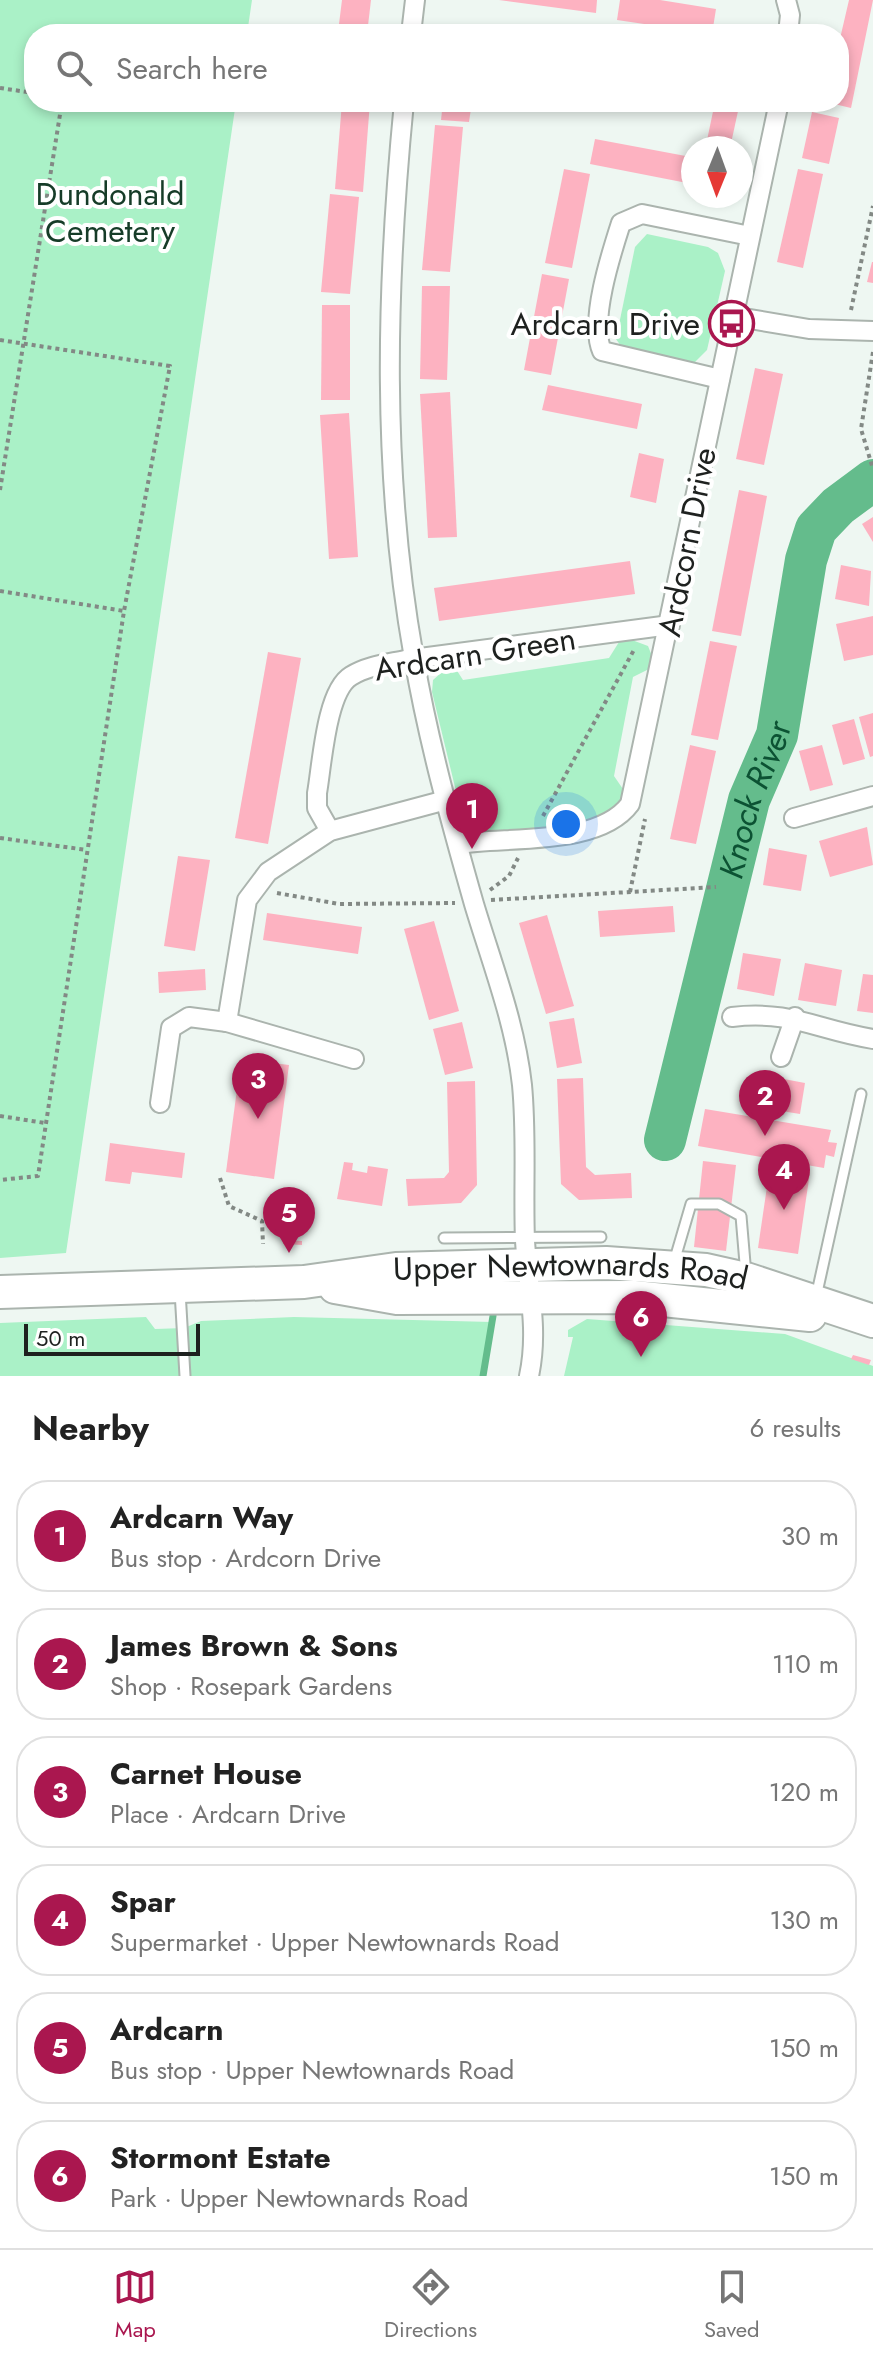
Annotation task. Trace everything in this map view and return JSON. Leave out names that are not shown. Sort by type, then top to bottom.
[{"type":"highway","name":"Upper Newtownards Road","points":[[0,1292],[304,1282],[526,1251],[606,1263],[672,1267],[746,1279],[873,1321]]},
{"type":"highway","name":"Upper Newtownards Road","points":[[304,1282],[397,1298],[648,1298],[811,1315],[824,1304]]},
{"type":"street","points":[[412,24],[415,0]]},
{"type":"street","points":[[786,0],[789,24]]},
{"type":"street","points":[[403,112],[391,238],[389,397],[395,519],[414,658],[446,800],[505,1000],[522,1085],[526,1251],[535,1345],[529,1376]]},
{"type":"street","name":"Ardcorn Drive","points":[[458,844],[569,835],[606,825],[622,815],[636,790],[732,316],[777,112]]},
{"type":"street","points":[[720,379],[602,351],[596,337],[612,252],[621,223],[642,214],[750,236]]},
{"type":"street","points":[[732,316],[809,329],[873,331]]},
{"type":"street","name":"Ardcarn Green","points":[[330,831],[317,808],[317,793],[334,695],[348,677],[374,666],[414,658],[670,625]]},
{"type":"street","points":[[794,818],[873,796]]},
{"type":"street","points":[[227,1022],[247,900],[268,872],[330,831],[446,800]]},
{"type":"street","points":[[732,1017],[764,1013],[795,1017],[837,1033],[873,1039]]},
{"type":"street","points":[[160,1103],[171,1028],[189,1017],[227,1022],[354,1059]]},
{"type":"street","points":[[781,1057],[795,1017]]},
{"type":"lane","points":[[824,1304],[861,1094]]},
{"type":"lane","points":[[672,1267],[691,1204],[719,1204],[741,1216],[746,1279]]},
{"type":"lane","points":[[444,1238],[526,1251],[601,1237]]},
{"type":"lane","points":[[180,1284],[185,1376]]},
{"type":"path","points":[[0,88],[24,92]]},
{"type":"path","points":[[0,490],[60,112]]},
{"type":"path","points":[[847,331],[873,206]]},
{"type":"path","points":[[0,340],[170,366],[124,611],[38,1176],[0,1180]]},
{"type":"path","points":[[873,350],[861,429],[873,469]]},
{"type":"path","points":[[0,591],[124,611]]},
{"type":"path","points":[[474,902],[509,876],[635,647],[670,625]]},
{"type":"path","points":[[630,892],[646,815],[636,790]]},
{"type":"path","points":[[0,838],[87,850]]},
{"type":"path","points":[[254,889],[339,904],[474,902],[716,887]]},
{"type":"path","points":[[0,1116],[45,1123]]},
{"type":"path","points":[[220,1178],[229,1206],[262,1221],[263,1244]]},
{"type":"green space","name":"Dundonald Cemetery","points":[[0,0],[252,0],[248,24],[24,24],[24,112],[235,112],[66,1253],[0,1258]]},
{"type":"green space","points":[[647,234],[708,247],[718,253],[725,271],[707,350],[692,365],[623,349],[616,339],[635,247]]},
{"type":"green space","points":[[632,640],[648,646],[654,661],[649,669],[633,677],[614,776],[625,792],[612,813],[594,824],[487,833],[473,829],[462,816],[432,692],[433,680],[452,663],[463,680],[609,658],[619,642]]},
{"type":"green space","points":[[146,1317],[155,1329],[184,1328],[201,1321],[294,1317],[492,1322],[485,1376],[0,1376],[0,1323]]},
{"type":"green space","points":[[587,1319],[785,1334],[873,1366],[873,1376],[564,1376],[573,1337],[568,1337],[568,1330]]},
{"type":"building","points":[[342,0],[371,0],[368,24],[339,24]]},
{"type":"building","points":[[499,0],[597,0],[596,13]]},
{"type":"building","points":[[620,0],[660,0],[716,9],[714,24],[644,24],[617,20]]},
{"type":"building","points":[[849,0],[873,0],[851,108],[849,24],[843,24]]},
{"type":"building","points":[[341,112],[369,112],[363,192],[335,189]]},
{"type":"building","points":[[442,112],[470,112],[469,122],[441,120]]},
{"type":"building","points":[[713,112],[738,112],[733,136],[708,136]]},
{"type":"building","points":[[812,112],[839,118],[829,164],[802,158]]},
{"type":"building","points":[[435,125],[463,127],[450,272],[422,270]]},
{"type":"building","points":[[595,139],[681,155],[681,182],[590,164]]},
{"type":"building","points":[[564,169],[590,174],[572,268],[545,263]]},
{"type":"building","points":[[798,169],[823,174],[803,268],[777,262]]},
{"type":"building","points":[[330,194],[359,197],[350,294],[321,292]]},
{"type":"building","points":[[873,262],[873,283],[867,282]]},
{"type":"building","points":[[542,274],[569,279],[551,375],[524,370]]},
{"type":"building","points":[[422,286],[450,286],[447,380],[420,379]]},
{"type":"building","points":[[322,305],[350,305],[350,400],[321,400]]},
{"type":"building","points":[[755,368],[783,374],[764,465],[736,459]]},
{"type":"building","points":[[548,385],[642,404],[637,429],[542,410]]},
{"type":"building","points":[[450,392],[457,537],[428,538],[420,394]]},
{"type":"building","points":[[349,413],[358,557],[329,559],[320,415]]},
{"type":"building","points":[[639,453],[664,459],[656,503],[630,497]]},
{"type":"building","points":[[739,490],[767,496],[741,636],[712,631]]},
{"type":"building","points":[[873,517],[873,542],[862,524]]},
{"type":"building","points":[[630,561],[635,594],[439,621],[434,588]]},
{"type":"building","points":[[841,565],[871,571],[869,606],[835,599]]},
{"type":"building","points":[[873,616],[873,655],[844,661],[836,624]]},
{"type":"building","points":[[710,641],[737,646],[718,740],[691,735]]},
{"type":"building","points":[[268,652],[301,658],[268,844],[235,838]]},
{"type":"building","points":[[873,713],[873,756],[870,757],[859,717]]},
{"type":"building","points":[[854,719],[865,759],[843,765],[832,725]]},
{"type":"building","points":[[690,745],[716,751],[696,844],[670,839]]},
{"type":"building","points":[[822,745],[833,785],[810,791],[799,751]]},
{"type":"building","points":[[867,827],[873,865],[830,877],[819,841]]},
{"type":"building","points":[[769,848],[807,855],[801,891],[763,885]]},
{"type":"building","points":[[178,856],[210,860],[195,951],[164,946]]},
{"type":"building","points":[[673,906],[675,932],[600,937],[598,911]]},
{"type":"building","points":[[267,913],[362,927],[358,954],[263,940]]},
{"type":"building","points":[[547,915],[574,1006],[546,1014],[519,923]]},
{"type":"building","points":[[434,921],[459,1011],[429,1020],[404,929]]},
{"type":"building","points":[[743,953],[781,959],[774,996],[737,989]]},
{"type":"building","points":[[805,963],[842,970],[836,1006],[798,1000]]},
{"type":"building","points":[[205,969],[206,990],[159,993],[158,972]]},
{"type":"building","points":[[863,974],[873,975],[873,1013],[857,1011]]},
{"type":"building","points":[[574,1018],[582,1063],[557,1068],[549,1022]]},
{"type":"building","points":[[462,1022],[473,1068],[445,1075],[433,1029]]},
{"type":"building","points":[[241,1059],[289,1065],[274,1179],[226,1172]]},
{"type":"building","points":[[768,1076],[805,1083],[800,1114],[763,1108]]},
{"type":"building","points":[[583,1078],[586,1167],[595,1175],[631,1173],[632,1198],[579,1200],[561,1184],[557,1079]]},
{"type":"building","points":[[475,1081],[477,1185],[461,1203],[408,1206],[406,1179],[444,1178],[449,1172],[447,1082]]},
{"type":"building","points":[[705,1109],[831,1130],[828,1142],[837,1143],[834,1157],[826,1155],[824,1168],[698,1146]]},
{"type":"building","points":[[110,1143],[185,1153],[182,1178],[132,1172],[130,1184],[105,1181]]},
{"type":"building","points":[[703,1161],[736,1165],[726,1251],[694,1247]]},
{"type":"building","points":[[344,1162],[353,1163],[352,1170],[367,1173],[368,1166],[388,1169],[382,1206],[337,1199]]},
{"type":"building","points":[[770,1166],[810,1172],[798,1254],[758,1248]]},
{"type":"building","points":[[283,1240],[302,1241],[302,1245],[283,1244]]},
{"type":"building","points":[[853,1355],[871,1360],[869,1365],[851,1359]]},
{"type":"waterway","name":"Knock River","points":[[665,1140],[749,800],[777,735],[806,560],[816,529],[838,506],[873,480]]},
{"type":"waterway","name":"Knock River","points":[[483,1376],[493,1316]]},
{"type":"place","name":"Ardcarn Drive","points":[[731,324]]},
{"type":"place","name":"Ardcarn Way","points":[[472,849]]},
{"type":"place","name":"Carnet House","points":[[258,1119]]},
{"type":"place","name":"James Brown & Sons","points":[[765,1136]]},
{"type":"place","name":"Spar","points":[[784,1210]]},
{"type":"place","name":"Ardcarn","points":[[289,1253]]},
{"type":"place","name":"Stormont Estate","points":[[641,1357]]}]
